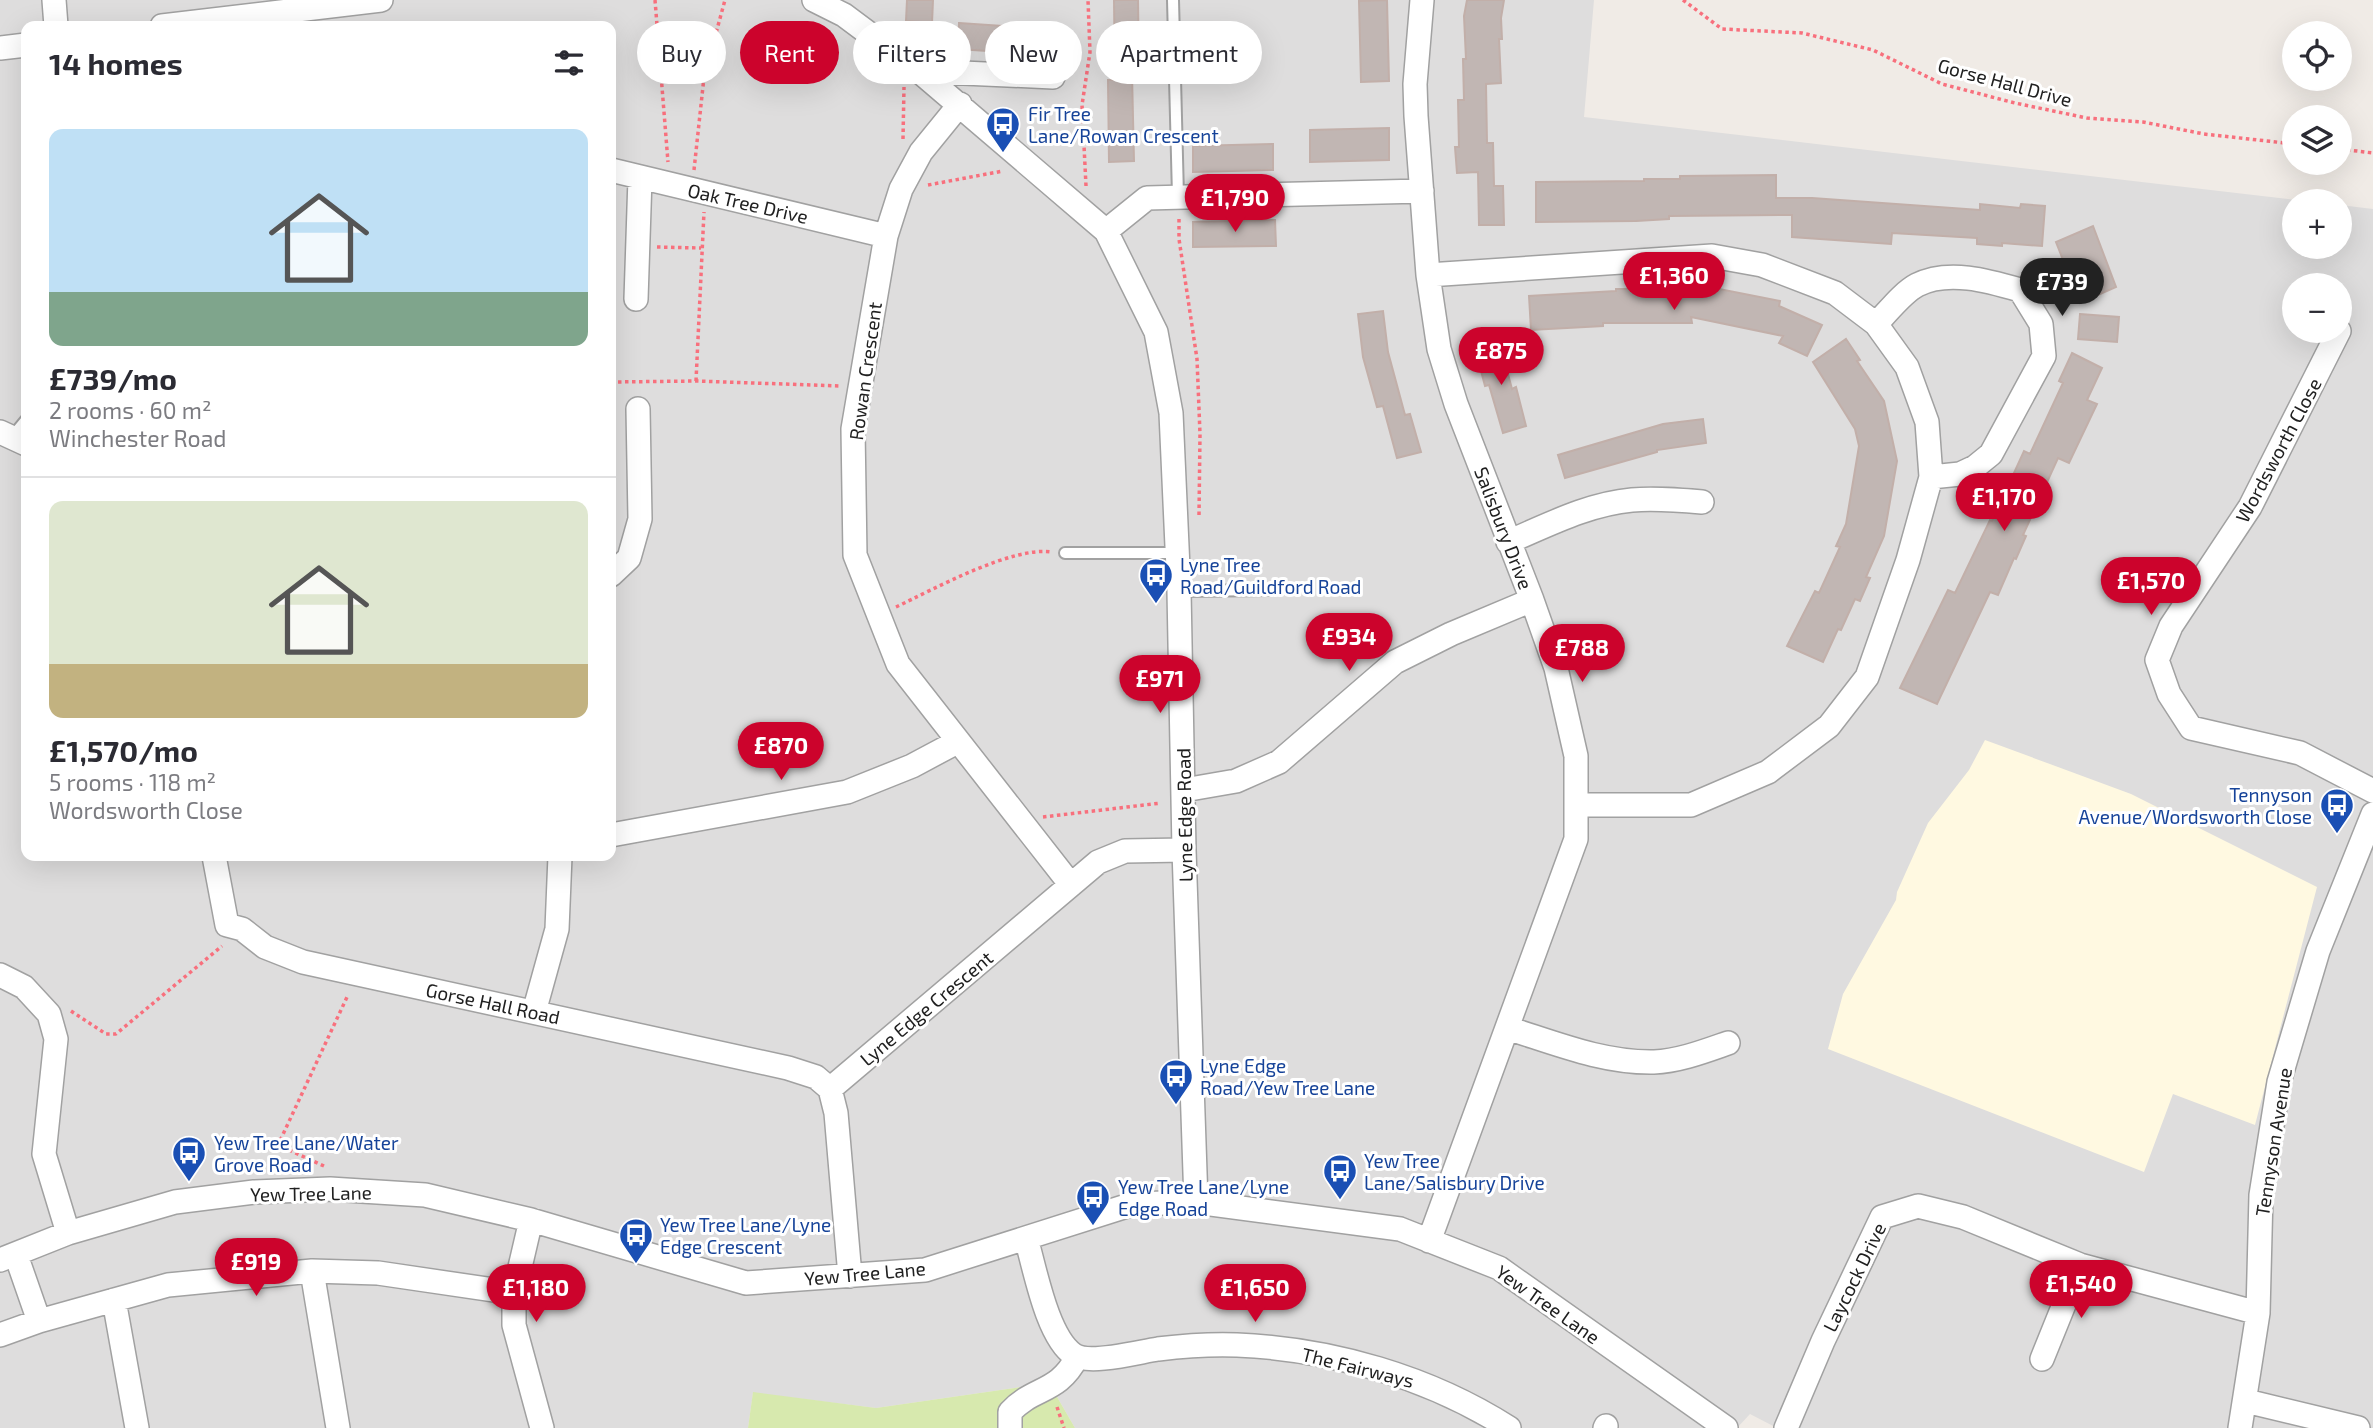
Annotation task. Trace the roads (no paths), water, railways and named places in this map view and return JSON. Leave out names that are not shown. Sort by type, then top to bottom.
[{"type":"street","points":[[54,0],[56,21]]},
{"type":"street","points":[[236,21],[288,5],[382,0]]},
{"type":"street","points":[[814,0],[853,22]]},
{"type":"street","name":"Salisbury Drive","points":[[1422,0],[1415,84],[1428,275],[1439,349],[1456,404],[1556,668],[1576,756],[1576,839],[1429,1241]]},
{"type":"street","points":[[0,48],[21,46]]},
{"type":"street","points":[[935,84],[1106,231],[1147,198],[1422,191]]},
{"type":"street","name":"Rowan Crescent","points":[[960,104],[921,152],[901,189],[886,236],[853,429],[855,555],[898,664],[1072,885]]},
{"type":"street","name":"Oak Tree Drive","points":[[616,171],[886,236]]},
{"type":"street","points":[[636,299],[640,178]]},
{"type":"street","name":"Lyne Edge Road","points":[[1106,231],[1156,332],[1171,413],[1179,591],[1184,850],[1196,1202]]},
{"type":"street","points":[[1428,275],[1712,256],[1762,265],[1835,293],[1876,324],[1907,367],[1927,422],[1931,477],[1908,560],[1867,677],[1829,726],[1768,772],[1691,806],[1576,806]]},
{"type":"street","points":[[1876,324],[1915,286],[1939,277],[1972,279],[2020,290],[2041,324],[2043,356],[1991,454],[1975,467],[1960,474],[1931,477]]},
{"type":"street","name":"Wordsworth Close","points":[[2333,343],[2250,507],[2171,626],[2157,660],[2169,694],[2191,728],[2300,753],[2373,791]]},
{"type":"street","points":[[616,570],[629,558],[640,519],[638,409]]},
{"type":"street","points":[[1508,542],[1602,505],[1664,498],[1702,502]]},
{"type":"street","points":[[1184,796],[1236,781],[1279,762],[1395,662],[1451,634],[1532,600]]},
{"type":"street","points":[[616,834],[847,792],[912,766],[957,741]]},
{"type":"street","name":"Tennyson Avenue","points":[[2240,1428],[2258,1314],[2261,1195],[2279,1082],[2318,951],[2373,814]]},
{"type":"street","name":"Lyne Edge Crescent","points":[[830,1089],[1098,862],[1112,855],[1138,850],[1184,850]]},
{"type":"street","name":"Gorse Hall Road","points":[[215,861],[227,925],[242,929],[265,947],[303,962],[788,1069],[816,1077],[830,1089]]},
{"type":"street","points":[[534,1012],[557,929],[560,861]]},
{"type":"street","points":[[0,975],[24,987],[49,1014],[56,1039],[44,1154],[68,1233]]},
{"type":"street","points":[[1507,1028],[1601,1057],[1656,1062],[1692,1055],[1728,1043]]},
{"type":"street","points":[[830,1089],[836,1113],[850,1276]]},
{"type":"street","name":"Yew Tree Lane","points":[[8,1258],[68,1233],[175,1202],[254,1192],[330,1188],[425,1195],[531,1220],[747,1283],[925,1270],[1133,1204],[1196,1202],[1400,1229],[1499,1268],[1726,1428]]},
{"type":"street","name":"Laycock Drive","points":[[1786,1428],[1823,1341],[1882,1217],[1918,1206],[1963,1217],[2080,1265],[2258,1314]]},
{"type":"street","points":[[531,1220],[513,1293],[513,1325],[542,1428]]},
{"type":"street","points":[[1010,1428],[1010,1412],[1019,1402],[1054,1385],[1064,1377],[1077,1357],[1069,1350],[1054,1326],[1026,1238]]},
{"type":"street","points":[[8,1258],[39,1321]]},
{"type":"street","points":[[2042,1359],[2080,1265]]},
{"type":"street","points":[[0,1335],[168,1284],[312,1271],[378,1273],[513,1293]]},
{"type":"street","points":[[312,1271],[338,1428]]},
{"type":"street","points":[[114,1300],[137,1428]]},
{"type":"street","name":"The Fairways","points":[[1077,1357],[1094,1359],[1160,1349],[1235,1345],[1279,1349],[1373,1367],[1423,1383],[1509,1428]]},
{"type":"street","points":[[2246,1401],[2358,1428]]},
{"type":"lane","points":[[1173,0],[1178,196]]},
{"type":"lane","points":[[1065,553],[1177,553]]},
{"type":"lane","points":[[1179,591],[1269,590]]},
{"type":"place","name":"Fir Tree Lane/Rowan Crescent","points":[[1003,154]]},
{"type":"place","name":"Lyne Tree Road/Guildford Road","points":[[1156,605]]},
{"type":"place","name":"Tennyson Avenue/Wordsworth Close","points":[[2337,835]]},
{"type":"place","name":"Lyne Edge Road/Yew Tree Lane","points":[[1176,1106]]},
{"type":"place","name":"Yew Tree Lane/Water Grove Road","points":[[189,1183]]},
{"type":"place","name":"Yew Tree Lane/Salisbury Drive","points":[[1340,1201]]},
{"type":"place","name":"Yew Tree Lane/Lyne Edge Road","points":[[1093,1227]]},
{"type":"place","name":"Yew Tree Lane/Lyne Edge Crescent","points":[[636,1265]]}]
